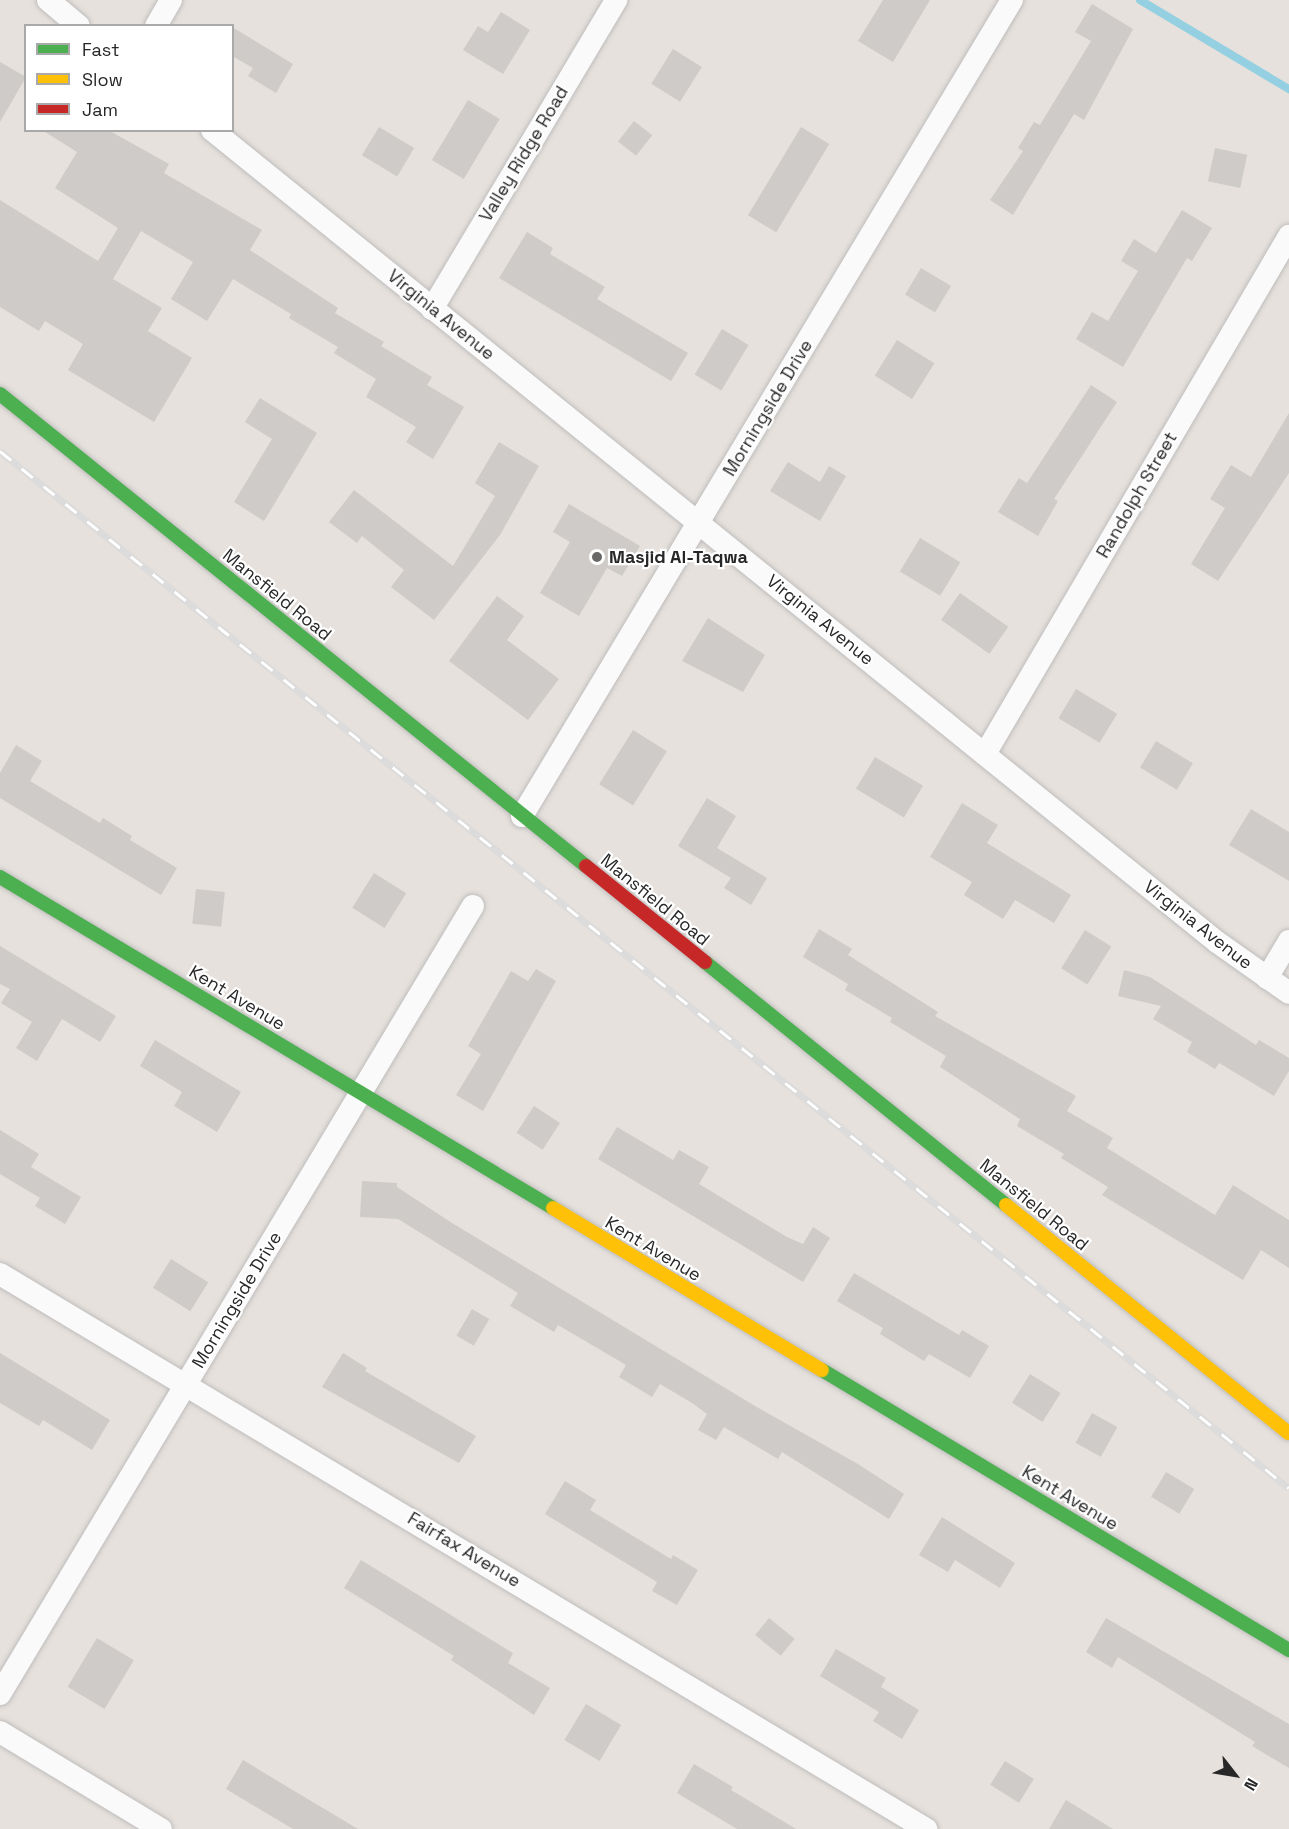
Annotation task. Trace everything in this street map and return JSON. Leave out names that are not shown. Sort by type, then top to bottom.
[{"type":"main road","name":"Mansfield Road","points":[[0,394],[1289,1433]]},
{"type":"main road","name":"Kent Avenue","points":[[0,877],[1289,1650]]},
{"type":"street","points":[[48,0],[77,24]]},
{"type":"street","points":[[157,24],[171,0]]},
{"type":"street","name":"Valley Ridge Road","points":[[432,309],[616,0]]},
{"type":"street","name":"Morningside Drive","points":[[522,816],[1012,0]]},
{"type":"street","name":"Virginia Avenue","points":[[214,132],[985,754],[1267,978],[1289,993]]},
{"type":"street","name":"Randolph Street","points":[[985,754],[1289,236]]},
{"type":"street","name":"Morningside Drive","points":[[0,1694],[473,906]]},
{"type":"street","points":[[1267,978],[1289,941]]},
{"type":"street","name":"Fairfax Avenue","points":[[0,1274],[926,1829]]},
{"type":"street","points":[[0,1732],[160,1829]]},
{"type":"building","points":[[883,0],[930,0],[893,62],[858,41]]},
{"type":"building","points":[[1092,4],[1133,29],[1084,120],[1074,114],[1013,215],[990,200],[1023,151],[1018,148],[1034,122],[1040,125],[1091,41],[1075,32]]},
{"type":"building","points":[[501,12],[530,30],[503,74],[463,50],[478,26],[488,32]]},
{"type":"building","points":[[234,28],[293,64],[276,93],[248,76],[253,68],[234,57]]},
{"type":"building","points":[[673,49],[702,67],[680,102],[651,84]]},
{"type":"building","points":[[0,62],[24,76],[24,80],[0,122]]},
{"type":"building","points":[[468,100],[500,119],[464,179],[432,160]]},
{"type":"building","points":[[634,121],[652,135],[636,156],[618,141]]},
{"type":"building","points":[[379,127],[414,148],[397,176],[362,155]]},
{"type":"building","points":[[801,127],[829,144],[776,232],[748,215]]},
{"type":"building","points":[[45,132],[112,132],[169,164],[164,173],[262,230],[250,250],[338,308],[335,313],[384,342],[381,346],[432,377],[427,385],[464,407],[433,459],[406,442],[416,427],[366,397],[376,379],[334,353],[338,347],[289,318],[291,314],[233,279],[207,321],[171,299],[193,262],[141,231],[113,279],[162,308],[148,331],[192,358],[154,422],[68,370],[83,344],[45,321],[39,331],[0,307],[0,200],[98,261],[118,228],[55,188],[77,152]]},
{"type":"building","points":[[1215,148],[1247,155],[1240,188],[1208,181]]},
{"type":"building","points":[[1182,210],[1212,228],[1192,261],[1187,258],[1123,367],[1076,339],[1092,312],[1108,321],[1138,271],[1121,261],[1134,239],[1156,253]]},
{"type":"building","points":[[527,232],[553,248],[550,254],[605,287],[597,299],[688,353],[671,381],[499,278]]},
{"type":"building","points":[[921,268],[951,286],[935,313],[905,295]]},
{"type":"building","points":[[722,329],[749,345],[721,390],[695,374]]},
{"type":"building","points":[[897,340],[934,363],[912,399],[875,376]]},
{"type":"building","points":[[1091,385],[1117,402],[1054,499],[1058,501],[1038,536],[998,512],[1019,478],[1027,483]]},
{"type":"building","points":[[260,398],[317,433],[264,521],[234,502],[272,439],[245,422]]},
{"type":"building","points":[[1289,413],[1289,473],[1218,581],[1191,564],[1225,508],[1210,499],[1231,465],[1251,477]]},
{"type":"building","points":[[499,442],[539,466],[500,535],[434,620],[391,587],[404,570],[362,536],[357,543],[329,522],[354,490],[453,566],[495,496],[475,483]]},
{"type":"building","points":[[788,462],[820,482],[829,466],[846,476],[820,521],[770,491]]},
{"type":"building","name":"Masjid Al-Taqwa","points":[[569,504],[640,546],[622,576],[607,568],[579,616],[540,593],[570,542],[553,532]]},
{"type":"building","points":[[920,538],[960,562],[940,596],[900,571]]},
{"type":"building","points":[[960,593],[1008,627],[989,654],[941,620]]},
{"type":"building","points":[[497,596],[524,616],[507,640],[559,679],[528,720],[449,661]]},
{"type":"building","points":[[708,618],[765,655],[743,692],[682,661]]},
{"type":"building","points":[[1076,689],[1117,714],[1100,743],[1058,718]]},
{"type":"building","points":[[633,730],[667,751],[633,805],[599,784]]},
{"type":"building","points":[[1156,741],[1193,763],[1177,790],[1140,768]]},
{"type":"building","points":[[16,745],[42,761],[30,781],[100,823],[103,818],[132,836],[130,840],[177,868],[161,895],[0,798],[0,773]]},
{"type":"building","points":[[875,757],[923,786],[904,818],[856,789]]},
{"type":"building","points":[[707,798],[736,816],[717,848],[767,878],[751,905],[724,888],[731,878],[678,846]]},
{"type":"building","points":[[962,803],[998,825],[987,843],[1071,895],[1054,923],[1015,900],[1003,919],[964,895],[972,882],[930,857]]},
{"type":"building","points":[[1251,809],[1289,832],[1289,881],[1229,845]]},
{"type":"building","points":[[374,873],[406,893],[384,928],[352,908]]},
{"type":"building","points":[[196,889],[225,892],[221,927],[192,924]]},
{"type":"building","points":[[819,929],[852,949],[848,955],[938,1012],[935,1016],[1076,1096],[1067,1111],[1113,1138],[1107,1148],[1215,1215],[1233,1185],[1289,1220],[1289,1268],[1261,1250],[1243,1280],[1102,1195],[1108,1187],[1061,1158],[1064,1154],[1017,1126],[1020,1119],[940,1067],[946,1056],[890,1022],[892,1018],[845,990],[848,984],[803,957]]},
{"type":"building","points":[[1085,930],[1111,946],[1087,985],[1061,968]]},
{"type":"building","points":[[0,946],[116,1016],[100,1042],[62,1019],[37,1061],[16,1048],[32,1022],[1,1003],[10,989],[0,984]]},
{"type":"building","points":[[536,969],[556,981],[483,1111],[456,1095],[481,1054],[468,1046],[511,971],[528,981]]},
{"type":"building","points":[[1124,970],[1150,977],[1256,1045],[1259,1040],[1289,1058],[1289,1071],[1274,1096],[1219,1063],[1215,1069],[1187,1052],[1192,1042],[1153,1019],[1161,1006],[1118,996]]},
{"type":"building","points":[[155,1040],[241,1092],[217,1132],[174,1106],[182,1092],[140,1066]]},
{"type":"building","points":[[534,1106],[560,1123],[543,1150],[517,1133]]},
{"type":"building","points":[[617,1127],[673,1160],[679,1150],[709,1167],[699,1184],[787,1237],[803,1244],[813,1227],[830,1238],[803,1282],[598,1159]]},
{"type":"building","points":[[0,1130],[39,1154],[31,1167],[81,1197],[65,1224],[35,1206],[40,1198],[0,1174]]},
{"type":"building","points":[[362,1181],[397,1183],[397,1187],[452,1223],[755,1406],[858,1464],[904,1494],[889,1519],[782,1452],[778,1459],[724,1427],[716,1440],[698,1430],[707,1414],[660,1384],[652,1397],[619,1377],[626,1365],[558,1325],[554,1332],[510,1306],[518,1293],[398,1219],[360,1217]]},
{"type":"building","points":[[171,1259],[208,1282],[190,1311],[153,1288]]},
{"type":"building","points":[[854,1273],[959,1335],[962,1330],[989,1346],[970,1378],[929,1354],[924,1361],[880,1334],[883,1328],[837,1301]]},
{"type":"building","points":[[472,1309],[489,1319],[474,1346],[456,1336]]},
{"type":"building","points":[[0,1353],[110,1420],[92,1450],[43,1420],[39,1426],[0,1403]]},
{"type":"building","points":[[343,1353],[367,1368],[365,1371],[476,1436],[459,1463],[322,1387]]},
{"type":"building","points":[[1030,1374],[1061,1393],[1043,1422],[1012,1403]]},
{"type":"building","points":[[1092,1413],[1117,1427],[1101,1457],[1076,1443]]},
{"type":"building","points":[[1166,1472],[1194,1489],[1179,1514],[1151,1497]]},
{"type":"building","points":[[565,1481],[596,1500],[590,1510],[671,1559],[673,1555],[698,1570],[677,1605],[652,1591],[657,1582],[545,1514]]},
{"type":"building","points":[[942,1517],[1015,1563],[1000,1588],[955,1560],[948,1572],[919,1555]]},
{"type":"building","points":[[361,1560],[513,1653],[508,1663],[550,1688],[534,1715],[451,1660],[454,1656],[344,1588]]},
{"type":"building","points":[[769,1618],[795,1639],[781,1656],[755,1635]]},
{"type":"building","points":[[1106,1618],[1289,1724],[1289,1768],[1252,1746],[1255,1742],[1118,1657],[1112,1668],[1086,1652]]},
{"type":"building","points":[[97,1638],[134,1660],[105,1709],[68,1687]]},
{"type":"building","points":[[836,1649],[886,1678],[881,1687],[919,1710],[902,1739],[873,1721],[879,1712],[820,1676]]},
{"type":"building","points":[[586,1704],[621,1725],[600,1761],[564,1740]]},
{"type":"building","points":[[243,1760],[358,1829],[293,1829],[226,1789]]},
{"type":"building","points":[[1005,1761],[1034,1779],[1019,1803],[990,1785]]},
{"type":"building","points":[[694,1764],[733,1787],[731,1790],[796,1829],[737,1829],[677,1793]]},
{"type":"building","points":[[1066,1800],[1113,1829],[1049,1829]]},
{"type":"waterway","points":[[1140,0],[1289,89]]},
{"type":"railway","points":[[0,451],[1289,1488]]},
{"type":"traffic: fast","points":[[0,394],[586,866]]},
{"type":"traffic: fast","points":[[0,877],[553,1208]]},
{"type":"traffic: fast","points":[[705,962],[1006,1205]]},
{"type":"traffic: fast","points":[[822,1370],[1289,1650]]},
{"type":"traffic: slow","points":[[1006,1205],[1289,1433]]},
{"type":"traffic: slow","points":[[553,1208],[822,1370]]},
{"type":"traffic: jam","points":[[586,866],[705,962]]},
{"type":"place","name":"Masjid Al-Taqwa","points":[[597,557]]}]
